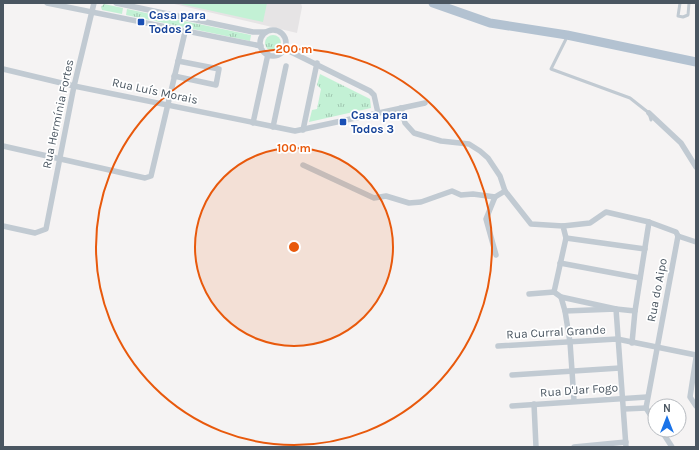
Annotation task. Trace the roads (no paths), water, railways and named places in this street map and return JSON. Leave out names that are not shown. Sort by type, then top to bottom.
[{"type":"main road","points":[[433,3],[490,23],[567,35],[696,62]]},
{"type":"street","points":[[46,3],[261,46],[268,54],[275,56],[285,49],[286,39],[281,32],[273,30],[253,32],[137,5],[116,3]]},
{"type":"street","name":"Rua Hermínia Fortes","points":[[3,226],[35,233],[46,229],[74,86],[94,3]]},
{"type":"street","points":[[3,146],[145,178],[151,176],[169,105],[174,76],[185,32]]},
{"type":"street","points":[[261,46],[261,39],[265,32]]},
{"type":"street","points":[[285,49],[317,63],[373,93],[378,113]]},
{"type":"street","points":[[253,123],[268,54]]},
{"type":"street","points":[[174,76],[216,85],[219,69],[178,61]]},
{"type":"street","points":[[303,130],[317,63]]},
{"type":"street","points":[[273,127],[286,66]]},
{"type":"street","name":"Rua Luís Morais","points":[[3,69],[74,86],[295,131],[425,103]]},
{"type":"street","points":[[401,108],[405,123],[414,133],[429,139],[473,145],[488,158],[500,176],[505,191],[531,224],[563,226],[590,223],[606,212],[649,222],[676,232],[678,236],[696,242]]},
{"type":"street","points":[[649,113],[681,143],[696,167]]},
{"type":"street","points":[[303,165],[374,198],[386,196],[409,203],[421,202],[452,191],[461,195],[473,194],[495,197]]},
{"type":"street","points":[[496,256],[486,219],[495,197],[505,191]]},
{"type":"street","points":[[632,343],[635,311],[649,222]]},
{"type":"street","points":[[554,292],[566,238],[563,226]]},
{"type":"street","name":"Rua do Aipo","points":[[646,408],[647,396],[678,236]]},
{"type":"street","points":[[566,238],[645,250]]},
{"type":"street","points":[[560,263],[640,278]]},
{"type":"street","points":[[529,294],[554,292],[560,297],[616,309],[635,311]]},
{"type":"street","points":[[560,297],[565,311],[570,342],[574,400]]},
{"type":"street","points":[[565,311],[616,309]]},
{"type":"street","points":[[574,447],[626,445],[623,397],[616,339],[616,309]]},
{"type":"street","name":"Rua Curral Grande","points":[[498,346],[616,339],[696,357]]},
{"type":"street","points":[[696,357],[690,397],[696,406]]},
{"type":"street","points":[[512,375],[620,368]]},
{"type":"street","name":"Rua D'Jar Fogo","points":[[512,406],[574,400],[647,396]]},
{"type":"street","points":[[534,404],[536,447]]},
{"type":"street","name":"Rua D'Jar Fogo","points":[[624,409],[646,408]]},
{"type":"street","points":[[666,438],[672,447]]},
{"type":"lane","points":[[680,3],[678,16],[683,17],[688,15],[689,3]]},
{"type":"lane","points":[[567,35],[551,69],[630,98],[649,113],[651,120]]},
{"type":"place","name":"Casa para Todos 2","points":[[141,22]]},
{"type":"place","name":"Casa para Todos 3","points":[[343,122]]}]
